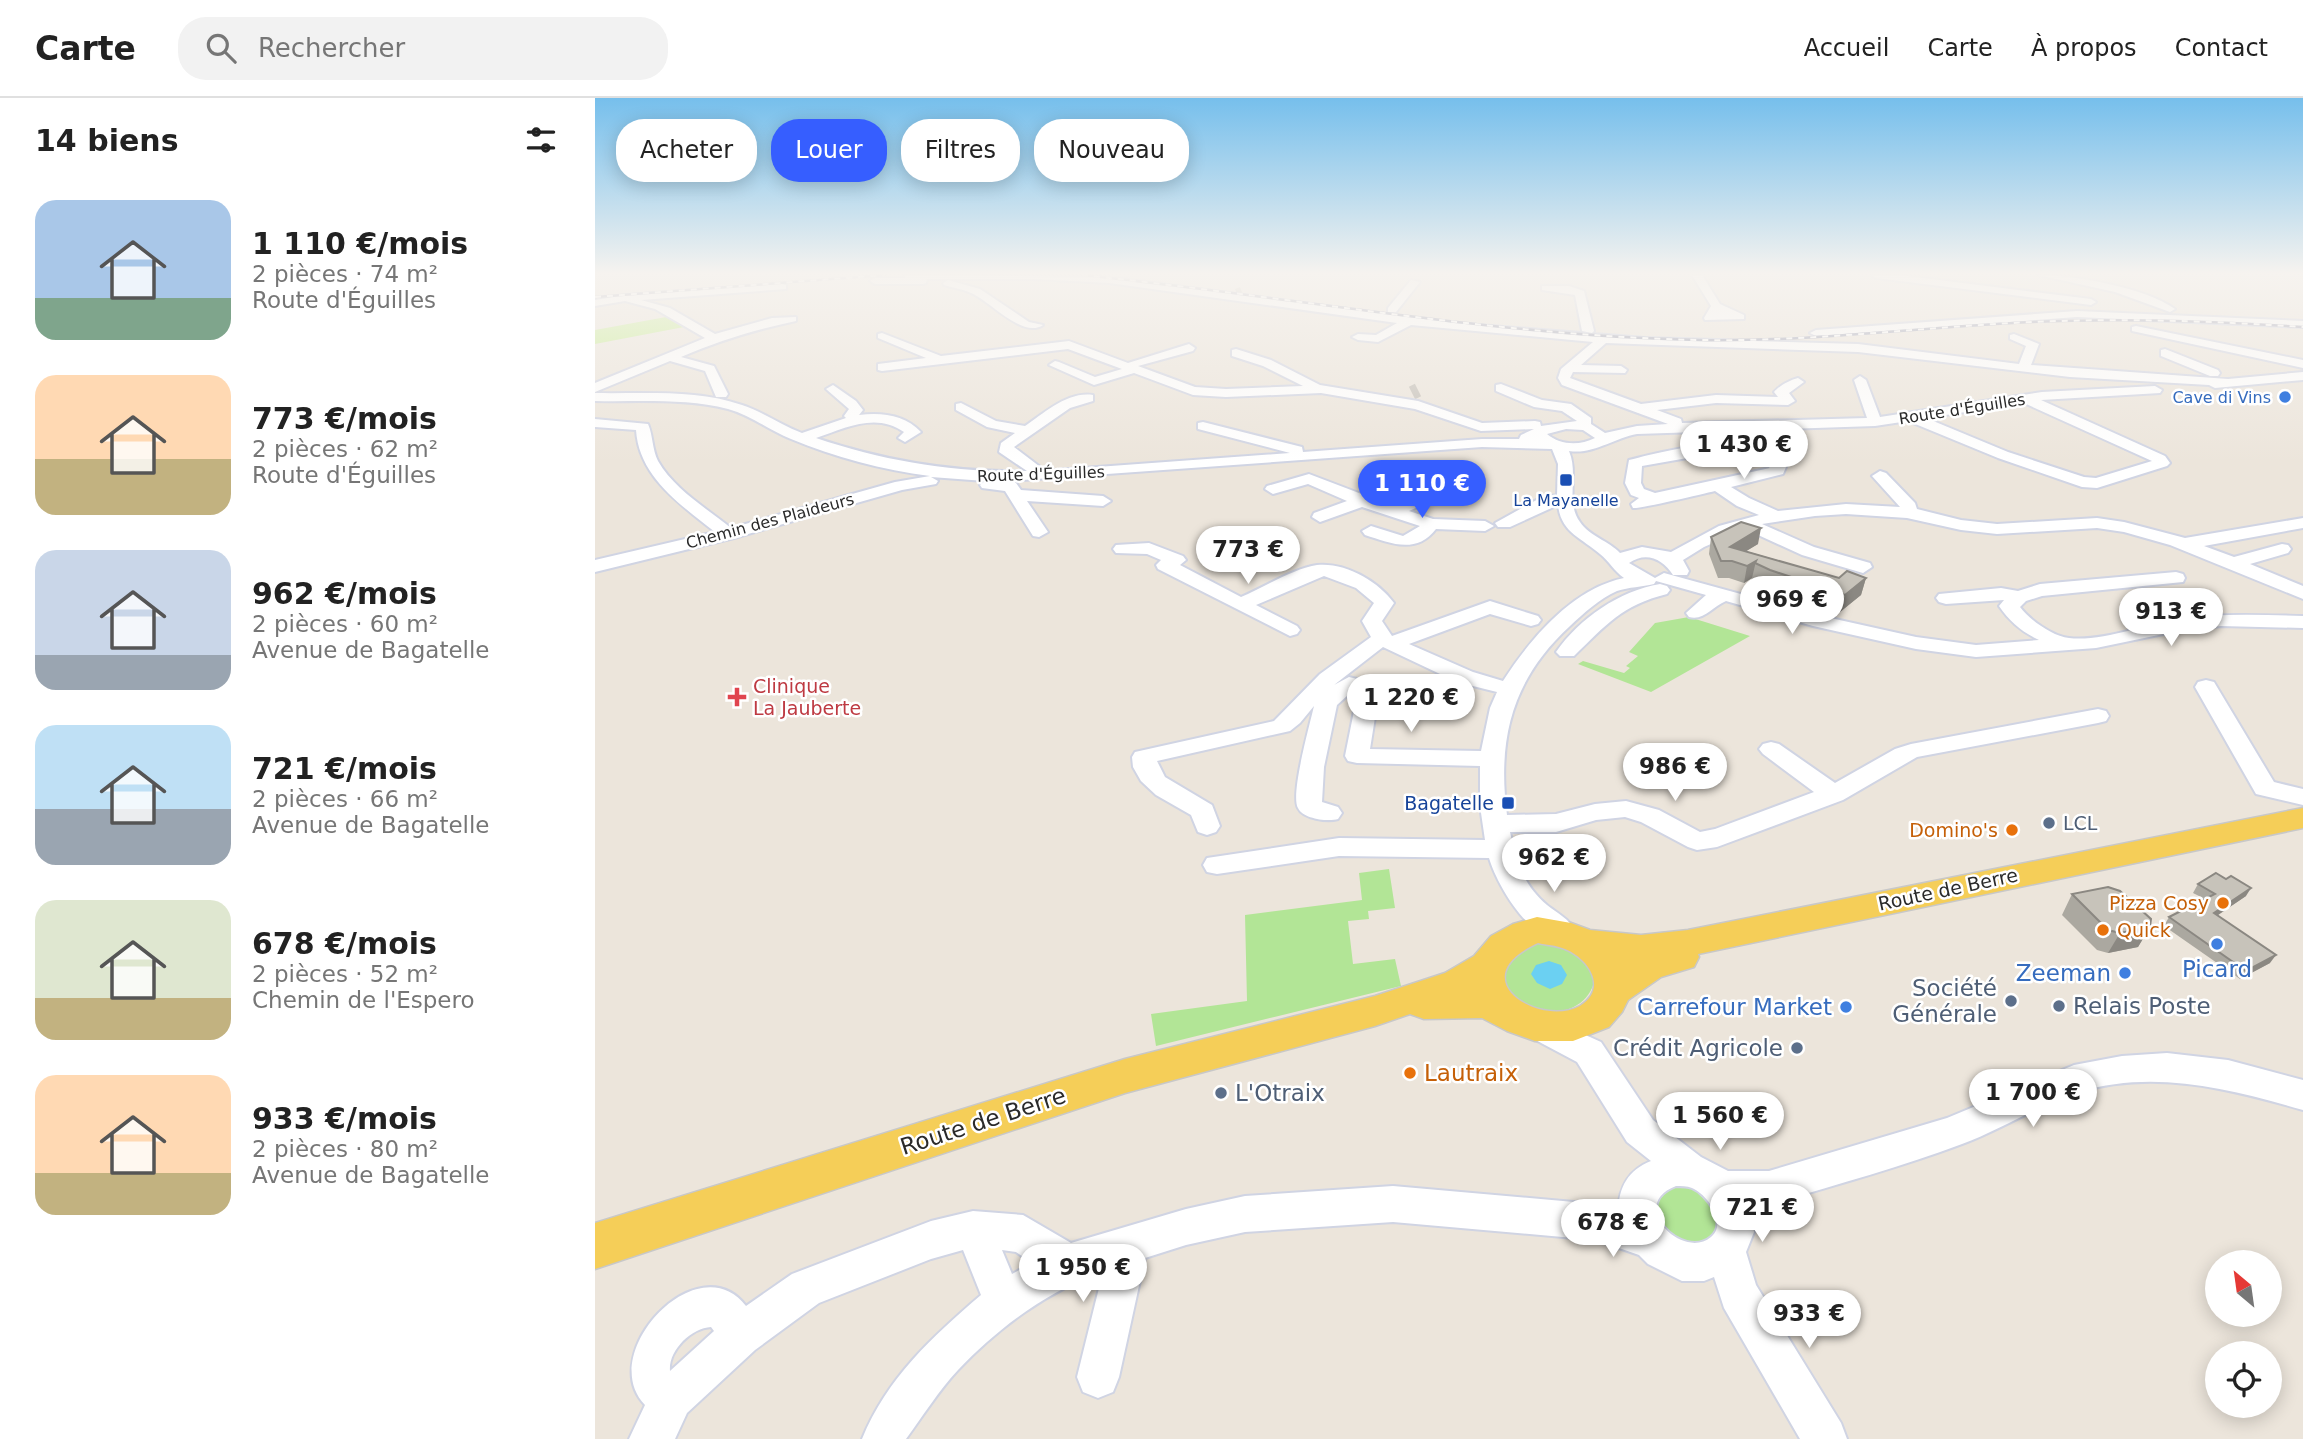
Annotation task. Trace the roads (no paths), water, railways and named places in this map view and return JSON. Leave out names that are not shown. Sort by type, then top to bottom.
[{"type":"main road","name":"Route de Berre","points":[[1576,937],[1641,949],[1688,943],[2303,818]]},
{"type":"main road","name":"Route de Berre","points":[[1610,998],[1648,967],[1665,960],[2303,829]]},
{"type":"main road","points":[[1537,930],[1576,937],[1605,957],[1613,974],[1610,998],[1595,1016],[1577,1025],[1557,1028],[1519,1017],[1492,995],[1487,980],[1488,965],[1498,948],[1515,936],[1537,930]]},
{"type":"main road","name":"Route de Berre","points":[[595,1246],[1125,1076],[1375,1011],[1448,987],[1488,965]]},
{"type":"main road","name":"Route de Berre","points":[[1375,1011],[1423,1004],[1482,1003],[1519,1017]]},
{"type":"street","points":[[595,387],[719,338]]},
{"type":"street","points":[[886,338],[942,360]]},
{"type":"street","points":[[983,338],[998,353]]},
{"type":"street","points":[[1485,342],[1488,338]]},
{"type":"street","points":[[1588,338],[1862,348],[2029,368],[2236,382]]},
{"type":"street","points":[[2016,338],[2033,344],[2029,368]]},
{"type":"street","points":[[2194,338],[2303,365]]},
{"type":"street","points":[[1604,339],[1565,372],[1564,378],[1567,382],[1636,409],[1673,420],[1684,427]]},
{"type":"street","points":[[1765,343],[1765,349],[1775,360]]},
{"type":"street","points":[[2271,344],[2284,348]]},
{"type":"street","points":[[882,367],[1069,345],[1193,391],[1321,389],[1397,401],[1481,427],[1516,424],[1585,447]]},
{"type":"street","points":[[1959,358],[1966,345]]},
{"type":"street","points":[[1131,370],[1133,364],[1189,348]]},
{"type":"street","points":[[2029,368],[2043,348]]},
{"type":"street","points":[[1103,359],[1125,351]]},
{"type":"street","points":[[1236,353],[1267,363],[1321,389]]},
{"type":"street","points":[[2165,353],[2236,382]]},
{"type":"street","points":[[669,357],[710,369],[721,394]]},
{"type":"street","points":[[1055,365],[1094,381],[1131,370]]},
{"type":"street","points":[[1571,368],[1623,370]]},
{"type":"street","points":[[1159,380],[1183,372]]},
{"type":"street","name":"Route d'Éguilles","points":[[1593,429],[1875,422],[2026,398],[2303,375]]},
{"type":"street","points":[[1860,380],[1875,422]]},
{"type":"street","points":[[1636,409],[1716,399],[1788,401],[1781,392],[1798,382]]},
{"type":"street","points":[[1501,388],[1539,404],[1566,407],[1593,429],[1597,443],[1585,447],[1567,466]]},
{"type":"street","points":[[833,389],[842,400],[854,406],[856,410],[851,416],[857,421]]},
{"type":"street","points":[[1397,401],[1412,393]]},
{"type":"street","name":"Route d'Éguilles","points":[[595,397],[687,399],[719,403],[802,438],[891,467],[963,477],[1036,476],[1309,456],[1498,442],[1546,434]]},
{"type":"street","points":[[1036,476],[1034,469],[1007,452],[1006,446],[1065,405],[1088,398]]},
{"type":"street","points":[[1913,418],[2003,455],[2082,482],[2097,483],[2162,463],[2160,459],[2026,398]]},
{"type":"street","points":[[1516,424],[1516,420],[1539,404]]},
{"type":"street","points":[[961,407],[992,424],[1027,431]]},
{"type":"street","points":[[802,438],[879,416],[904,423],[914,432],[905,438]]},
{"type":"street","points":[[595,423],[607,421],[617,426],[636,424],[643,427],[647,458],[672,490],[728,534]]},
{"type":"street","points":[[1546,434],[1568,425],[1593,429]]},
{"type":"street","points":[[1203,426],[1302,451],[1309,456]]},
{"type":"street","points":[[1546,434],[1567,466],[1566,507],[1571,522],[1585,536],[1605,548],[1623,568],[1669,567],[1747,524],[1774,515],[1842,508],[1908,513],[1969,527],[2017,529],[2095,523],[2182,544],[2303,593]]},
{"type":"street","points":[[1718,486],[1777,471],[1778,467],[1771,459],[1747,449],[1671,454],[1634,463],[1633,483],[1637,492],[1647,501],[1718,486],[1743,502],[1774,515]]},
{"type":"street","name":"Chemin des Plaideurs","points":[[595,566],[728,534],[943,475]]},
{"type":"street","points":[[1880,476],[1909,507],[1908,513]]},
{"type":"street","points":[[963,477],[959,481],[1010,486],[1039,532]]},
{"type":"street","points":[[1327,486],[1350,478]]},
{"type":"street","points":[[1273,489],[1308,479],[1361,501],[1431,524],[1481,528],[1510,524],[1546,502],[1566,499]]},
{"type":"street","points":[[1394,512],[1434,494]]},
{"type":"street","points":[[1016,495],[1103,501]]},
{"type":"street","points":[[1320,517],[1361,501]]},
{"type":"street","points":[[2182,544],[2303,523]]},
{"type":"street","points":[[1371,531],[1404,542],[1424,533],[1431,524]]},
{"type":"street","points":[[1747,524],[1808,551],[1863,567]]},
{"type":"street","points":[[1122,549],[1149,548],[1161,552],[1177,560],[1165,565],[1290,631]]},
{"type":"street","points":[[2231,564],[2282,549]]},
{"type":"street","points":[[1576,937],[1534,910],[1516,891],[1507,874],[1499,836],[1493,759],[1498,721],[1509,689],[1554,629],[1623,568],[1652,553],[1707,599]]},
{"type":"street","points":[[1241,604],[1315,571],[1327,570],[1378,593],[1384,603],[1372,621],[1386,641],[1465,677],[1509,689]]},
{"type":"street","points":[[2066,645],[2031,629],[2015,617],[2009,606],[2019,597],[2040,590],[2176,578]]},
{"type":"street","points":[[1567,652],[1606,614],[1630,597],[1658,590],[1871,633],[1976,651],[2041,648],[2115,640],[2199,622],[2265,619],[2303,622]]},
{"type":"street","points":[[1946,598],[2001,594],[2019,597]]},
{"type":"street","points":[[1581,606],[1606,614]]},
{"type":"street","points":[[1207,826],[1203,811],[1153,780],[1144,766],[1145,757],[1282,726],[1296,717],[1311,695],[1335,674],[1386,641],[1490,607],[1531,620]]},
{"type":"street","points":[[1329,813],[1309,806],[1315,757],[1326,702],[1349,684]]},
{"type":"street","points":[[2206,687],[2265,788],[2303,797]]},
{"type":"street","points":[[1357,755],[1365,710]]},
{"type":"street","points":[[1217,865],[1339,847],[1499,836],[1595,812],[1626,809],[1650,817],[1697,842],[1738,832],[1834,794],[1875,773],[1893,758],[1911,751],[2098,716]]},
{"type":"street","points":[[1771,749],[1834,794]]},
{"type":"street","points":[[1315,757],[1357,755],[1493,759]]},
{"type":"street","points":[[1515,936],[1518,916],[1516,891]]},
{"type":"street","points":[[1589,1052],[1610,998]]},
{"type":"street","points":[[1519,1017],[1589,1052],[1640,1131],[1689,1170],[1711,1180],[1720,1229],[1738,1294],[1825,1439]]},
{"type":"street","points":[[1640,1131],[1638,1222],[1648,1240],[1662,1252],[1679,1260],[1769,1188],[1953,1132],[2074,1079],[2122,1070],[2167,1068],[2228,1074],[2303,1095]]},
{"type":"street","points":[[1596,1222],[1640,1193],[1663,1171],[1689,1170]]},
{"type":"street","points":[[884,1439],[891,1423],[941,1356],[1004,1302],[1068,1264],[1186,1227],[1245,1214],[1393,1204],[1596,1222],[1648,1240]]},
{"type":"street","points":[[651,1439],[671,1398],[740,1335],[806,1288],[931,1240],[973,1229],[1023,1234],[1068,1264]]},
{"type":"street","points":[[973,1229],[1004,1302]]},
{"type":"street","points":[[1098,1377],[1129,1245]]},
{"type":"street","points":[[671,1398],[653,1385],[646,1367],[650,1349],[669,1326],[697,1308],[716,1307],[730,1317],[740,1335]]},
{"type":"water","points":[[1549,961],[1561,965],[1567,975],[1562,984],[1550,989],[1537,983],[1531,974],[1536,965]]},
{"type":"tunnel","points":[[1412,393],[1418,390]]},
{"type":"railway","points":[[1637,338],[1700,340],[1807,338]]},
{"type":"place","name":"Cave di Vins","points":[[2285,397]]},
{"type":"place","name":"La Mayanelle","points":[[1566,480]]},
{"type":"place","name":"Clinique La Jauberte","points":[[737,697]]},
{"type":"place","name":"Bagatelle","points":[[1508,803]]},
{"type":"place","name":"LCL","points":[[2049,823]]},
{"type":"place","name":"Domino's","points":[[2012,830]]},
{"type":"place","name":"Pizza Cosy","points":[[2223,903]]},
{"type":"place","name":"Quick","points":[[2103,930]]},
{"type":"place","name":"Picard","points":[[2217,944]]},
{"type":"place","name":"Zeeman","points":[[2125,973]]},
{"type":"place","name":"Société Générale","points":[[2011,1001]]},
{"type":"place","name":"Relais Poste","points":[[2059,1006]]},
{"type":"place","name":"Carrefour Market","points":[[1846,1007]]},
{"type":"place","name":"Crédit Agricole","points":[[1797,1048]]},
{"type":"place","name":"Lautraix","points":[[1410,1073]]},
{"type":"place","name":"L'Otraix","points":[[1221,1093]]}]
